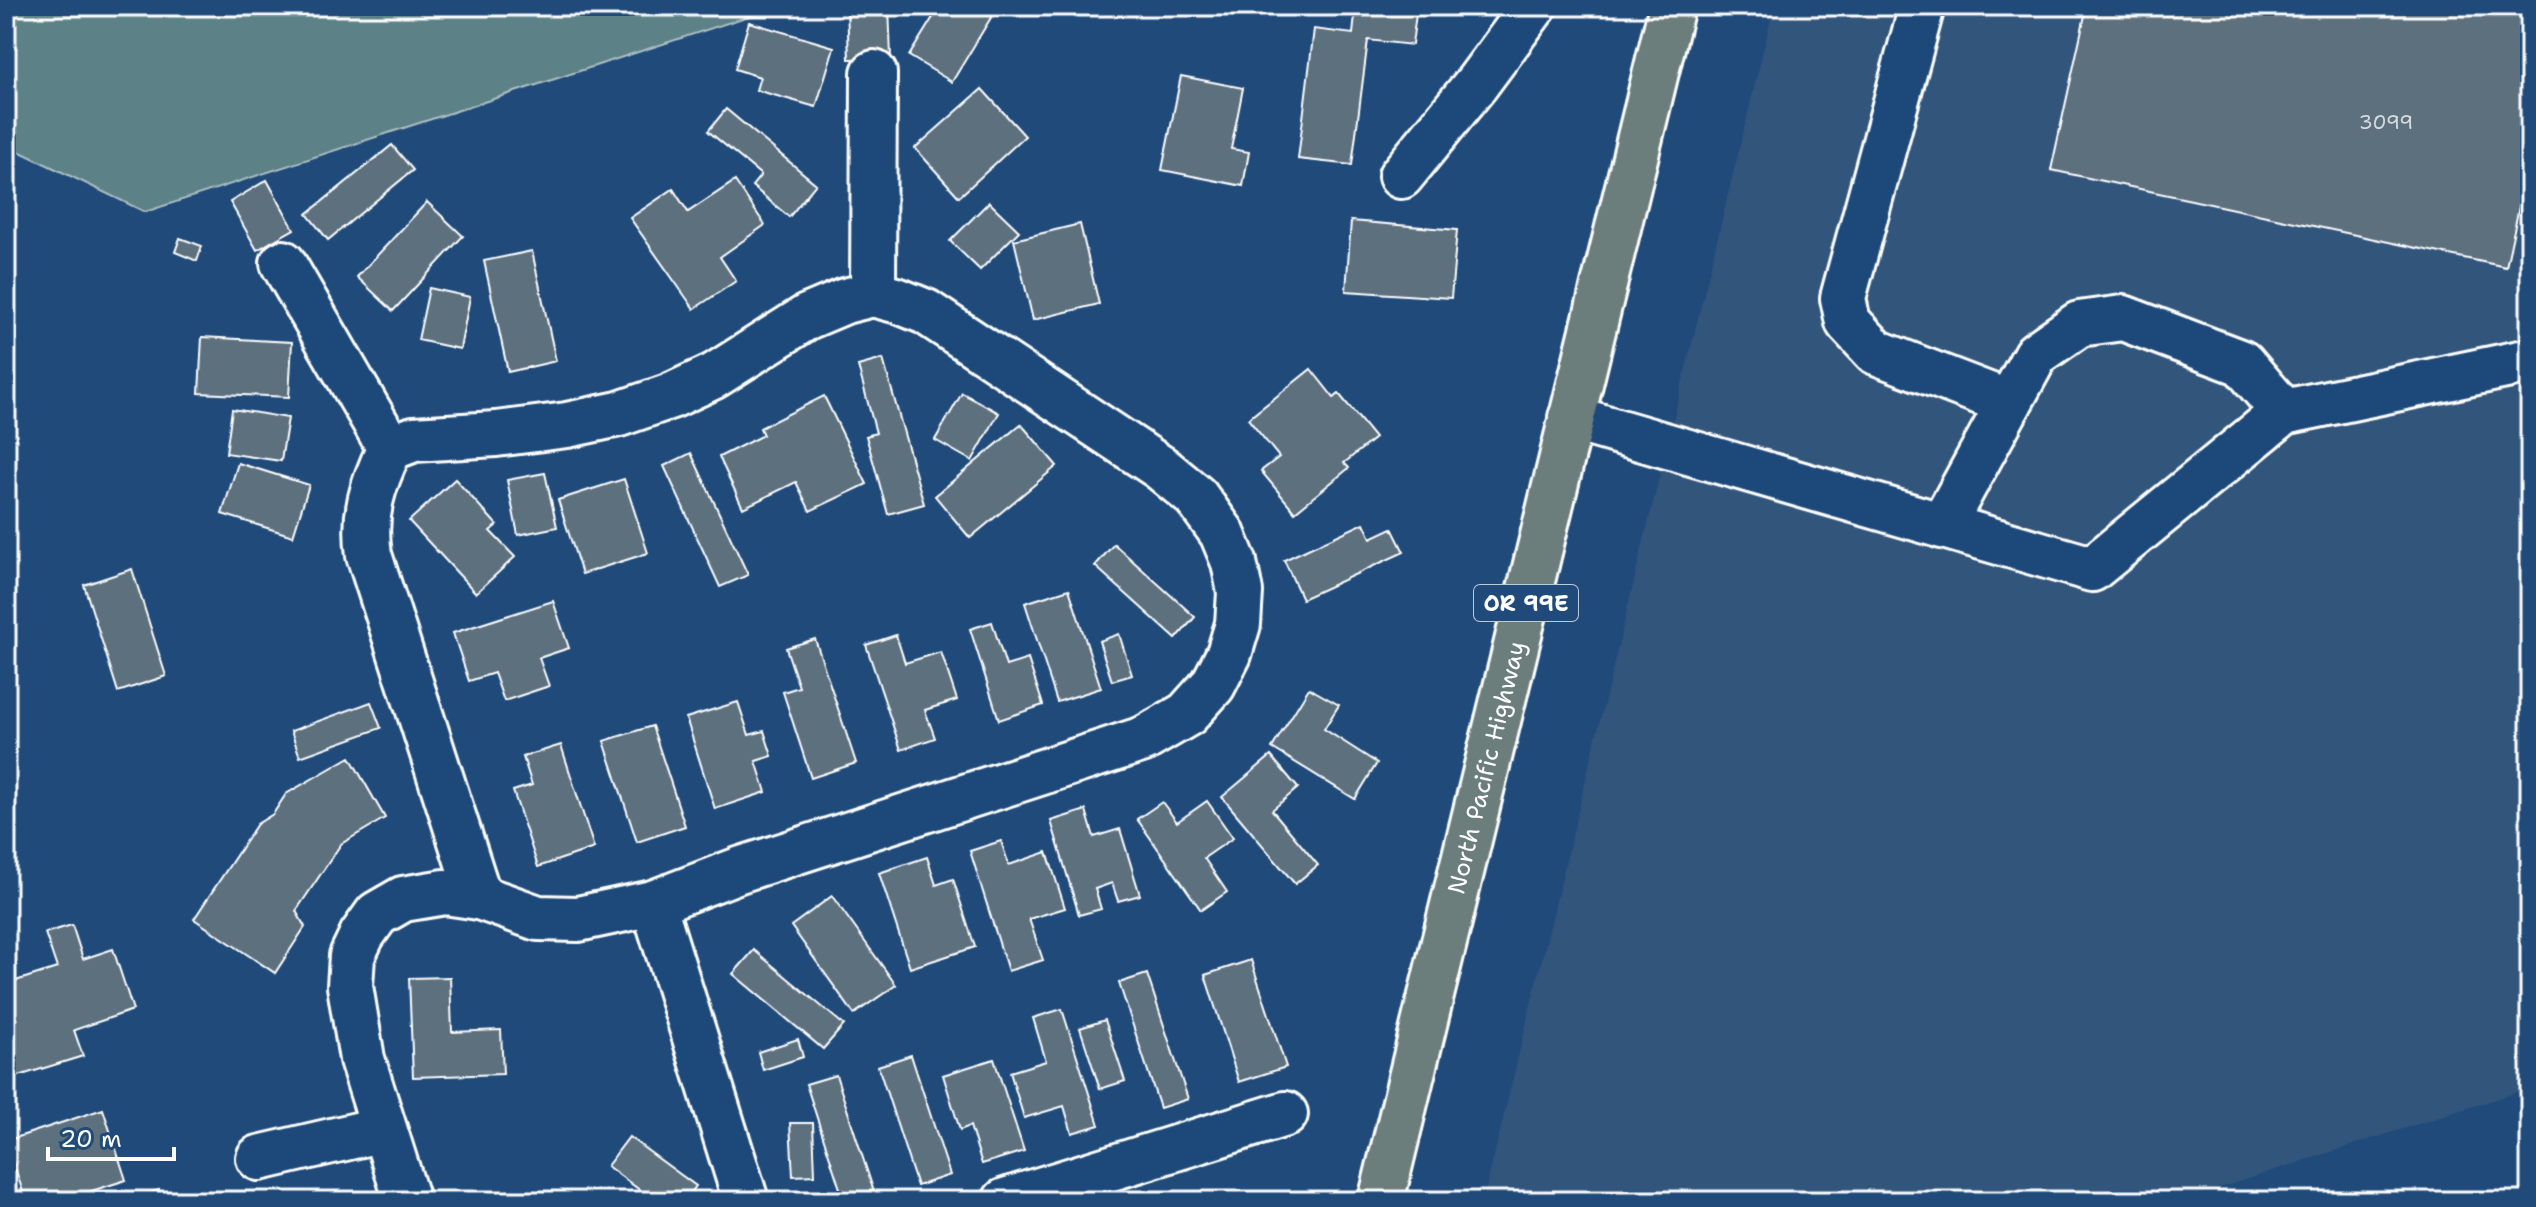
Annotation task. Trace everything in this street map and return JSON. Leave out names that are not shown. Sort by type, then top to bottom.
[{"type":"main road","name":"North Pacific Highway","points":[[1381,1201],[1672,6]]},
{"type":"street","points":[[1401,176],[1477,83],[1534,6]]},
{"type":"street","points":[[1922,6],[1843,298],[1848,322],[1876,352],[2009,403]]},
{"type":"street","points":[[873,294],[874,73]]},
{"type":"street","points":[[283,263],[390,448]]},
{"type":"street","points":[[407,1201],[362,1059],[350,986],[352,956],[377,914],[403,899],[445,892],[479,897],[538,918],[578,919],[653,903],[768,860],[1144,739],[1187,714],[1213,685],[1229,654],[1238,624],[1240,592],[1234,562],[1222,533],[1196,497],[1161,468],[926,312],[873,294],[845,301],[807,317],[714,376],[671,396],[619,414],[567,425],[496,434],[414,439],[390,448],[369,502],[365,531],[369,555],[479,897]]},
{"type":"street","points":[[1942,526],[2036,354],[2079,324],[2123,318],[2242,363],[2284,412]]},
{"type":"street","points":[[1571,418],[2092,569],[2284,412],[2530,361]]},
{"type":"street","points":[[653,903],[746,1201]]},
{"type":"street","points":[[1005,1201],[1285,1114]]},
{"type":"street","points":[[259,1158],[383,1129]]},
{"type":"shaded area","points":[[1774,6],[2530,6],[2530,1088],[2179,1201],[1483,1201]]},
{"type":"green space","points":[[6,6],[780,6],[145,212],[6,145]]},
{"type":"building","points":[[847,6],[889,6],[891,58],[849,59]]},
{"type":"building","points":[[940,6],[998,6],[952,82],[909,56]]},
{"type":"building","points":[[1356,6],[1417,6],[1412,45],[1368,40],[1352,165],[1298,159],[1314,29],[1353,34]]},
{"type":"building","points":[[2087,6],[2530,6],[2530,156],[2506,267],[2051,170]]},
{"type":"building","points":[[749,22],[834,47],[816,107],[756,90],[760,77],[735,69]]},
{"type":"building","points":[[1181,76],[1243,88],[1231,149],[1249,152],[1243,186],[1162,170]]},
{"type":"building","points":[[982,89],[1025,136],[959,197],[915,148]]},
{"type":"building","points":[[726,109],[816,184],[789,217],[752,186],[761,175],[708,131]]},
{"type":"building","points":[[392,145],[413,170],[328,240],[307,214]]},
{"type":"building","points":[[267,180],[294,229],[257,250],[230,202]]},
{"type":"building","points":[[735,181],[765,225],[720,257],[736,281],[694,309],[630,218],[673,189],[688,212]]},
{"type":"building","points":[[427,202],[463,236],[393,311],[357,277]]},
{"type":"building","points":[[989,202],[1019,231],[980,270],[950,241]]},
{"type":"building","points":[[1351,221],[1457,230],[1451,298],[1346,291]]},
{"type":"building","points":[[1080,224],[1099,304],[1033,320],[1014,240]]},
{"type":"building","points":[[180,238],[202,246],[197,261],[175,252]]},
{"type":"building","points":[[532,251],[556,361],[508,372],[484,261]]},
{"type":"building","points":[[429,288],[470,297],[460,349],[418,340]]},
{"type":"building","points":[[202,337],[292,342],[289,397],[199,393]]},
{"type":"building","points":[[883,359],[924,504],[888,514],[866,436],[876,433],[858,366]]},
{"type":"building","points":[[1311,369],[1334,398],[1339,394],[1375,438],[1344,463],[1349,468],[1295,512],[1261,471],[1279,457],[1248,419]]},
{"type":"building","points":[[962,393],[999,413],[972,461],[935,440]]},
{"type":"building","points":[[824,396],[867,484],[810,511],[796,482],[743,508],[719,457],[763,435],[760,428]]},
{"type":"building","points":[[232,409],[288,418],[281,461],[226,453]]},
{"type":"building","points":[[1021,424],[1057,466],[970,538],[935,496]]},
{"type":"building","points":[[691,453],[748,575],[720,587],[664,466]]},
{"type":"building","points":[[238,463],[309,485],[293,536],[222,514]]},
{"type":"building","points":[[545,473],[557,527],[518,535],[507,480]]},
{"type":"building","points":[[455,479],[497,525],[490,531],[515,557],[476,593],[409,521]]},
{"type":"building","points":[[624,479],[648,553],[582,574],[558,500]]},
{"type":"building","points":[[1364,523],[1371,538],[1392,528],[1404,552],[1302,599],[1284,560]]},
{"type":"building","points":[[1114,544],[1195,617],[1176,639],[1095,566]]},
{"type":"building","points":[[132,569],[166,676],[118,692],[84,585]]},
{"type":"building","points":[[1069,589],[1101,688],[1057,702],[1025,603]]},
{"type":"building","points":[[553,601],[569,648],[539,658],[549,686],[504,701],[494,673],[469,681],[453,633]]},
{"type":"building","points":[[992,622],[1006,666],[1028,659],[1043,705],[999,720],[970,629]]},
{"type":"building","points":[[1119,634],[1132,675],[1112,681],[1099,641]]},
{"type":"building","points":[[896,635],[905,663],[941,652],[957,700],[925,710],[935,738],[901,750],[866,645]]},
{"type":"building","points":[[815,639],[856,763],[811,778],[783,692],[799,687],[786,648]]},
{"type":"building","points":[[1309,688],[1339,705],[1324,729],[1377,763],[1355,799],[1272,748]]},
{"type":"building","points":[[371,702],[381,728],[300,757],[291,731]]},
{"type":"building","points":[[738,702],[749,735],[764,731],[772,756],[756,761],[766,792],[715,809],[686,718]]},
{"type":"building","points":[[652,726],[685,826],[637,842],[604,741]]},
{"type":"building","points":[[561,745],[594,848],[538,867],[513,791],[532,785],[523,757]]},
{"type":"building","points":[[1271,756],[1298,788],[1272,810],[1318,865],[1295,884],[1222,797]]},
{"type":"building","points":[[350,757],[385,818],[341,844],[296,911],[305,927],[275,973],[194,919],[257,824],[273,814],[286,794]]},
{"type":"building","points":[[1207,801],[1233,838],[1204,858],[1227,892],[1201,910],[1137,819],[1162,802],[1177,822]]},
{"type":"building","points":[[1086,810],[1094,837],[1120,829],[1140,895],[1118,901],[1112,883],[1095,889],[1101,909],[1079,915],[1051,821]]},
{"type":"building","points":[[1001,841],[1009,865],[1047,852],[1065,908],[1029,919],[1043,960],[1008,971],[970,851]]},
{"type":"building","points":[[927,857],[936,885],[953,879],[975,947],[910,968],[879,873]]},
{"type":"building","points":[[832,896],[896,985],[854,1014],[791,926]]},
{"type":"building","points":[[72,925],[83,959],[113,949],[133,1010],[74,1030],[83,1056],[6,1080],[6,1041],[9,1040],[6,1030],[6,984],[57,968],[45,933]]},
{"type":"building","points":[[754,950],[844,1025],[823,1049],[733,974]]},
{"type":"building","points":[[1251,960],[1286,1067],[1239,1082],[1205,975]]},
{"type":"building","points":[[1147,974],[1188,1099],[1160,1108],[1119,983]]},
{"type":"building","points":[[450,977],[452,1032],[501,1030],[503,1074],[413,1077],[409,978]]},
{"type":"building","points":[[1062,1009],[1099,1125],[1072,1133],[1064,1106],[1024,1118],[1010,1072],[1046,1061],[1033,1018]]},
{"type":"building","points":[[1105,1020],[1125,1081],[1100,1089],[1080,1028]]},
{"type":"building","points":[[798,1039],[803,1057],[763,1070],[758,1052]]},
{"type":"building","points":[[911,1055],[950,1175],[917,1186],[878,1066]]},
{"type":"building","points":[[994,1059],[1024,1151],[982,1164],[970,1126],[960,1130],[943,1075]]},
{"type":"building","points":[[836,1075],[875,1195],[856,1201],[844,1201],[806,1084]]},
{"type":"building","points":[[103,1109],[126,1180],[60,1201],[26,1201],[6,1141]]},
{"type":"building","points":[[790,1123],[813,1123],[815,1175],[793,1176]]},
{"type":"building","points":[[629,1137],[696,1186],[685,1201],[633,1201],[641,1191],[607,1166]]},
{"type":"building","points":[[159,1190],[162,1201],[126,1201]]},
{"type":"building","points":[[195,1191],[198,1201],[164,1201]]},
{"type":"building","points":[[1196,1192],[1199,1201],[1169,1201]]}]
